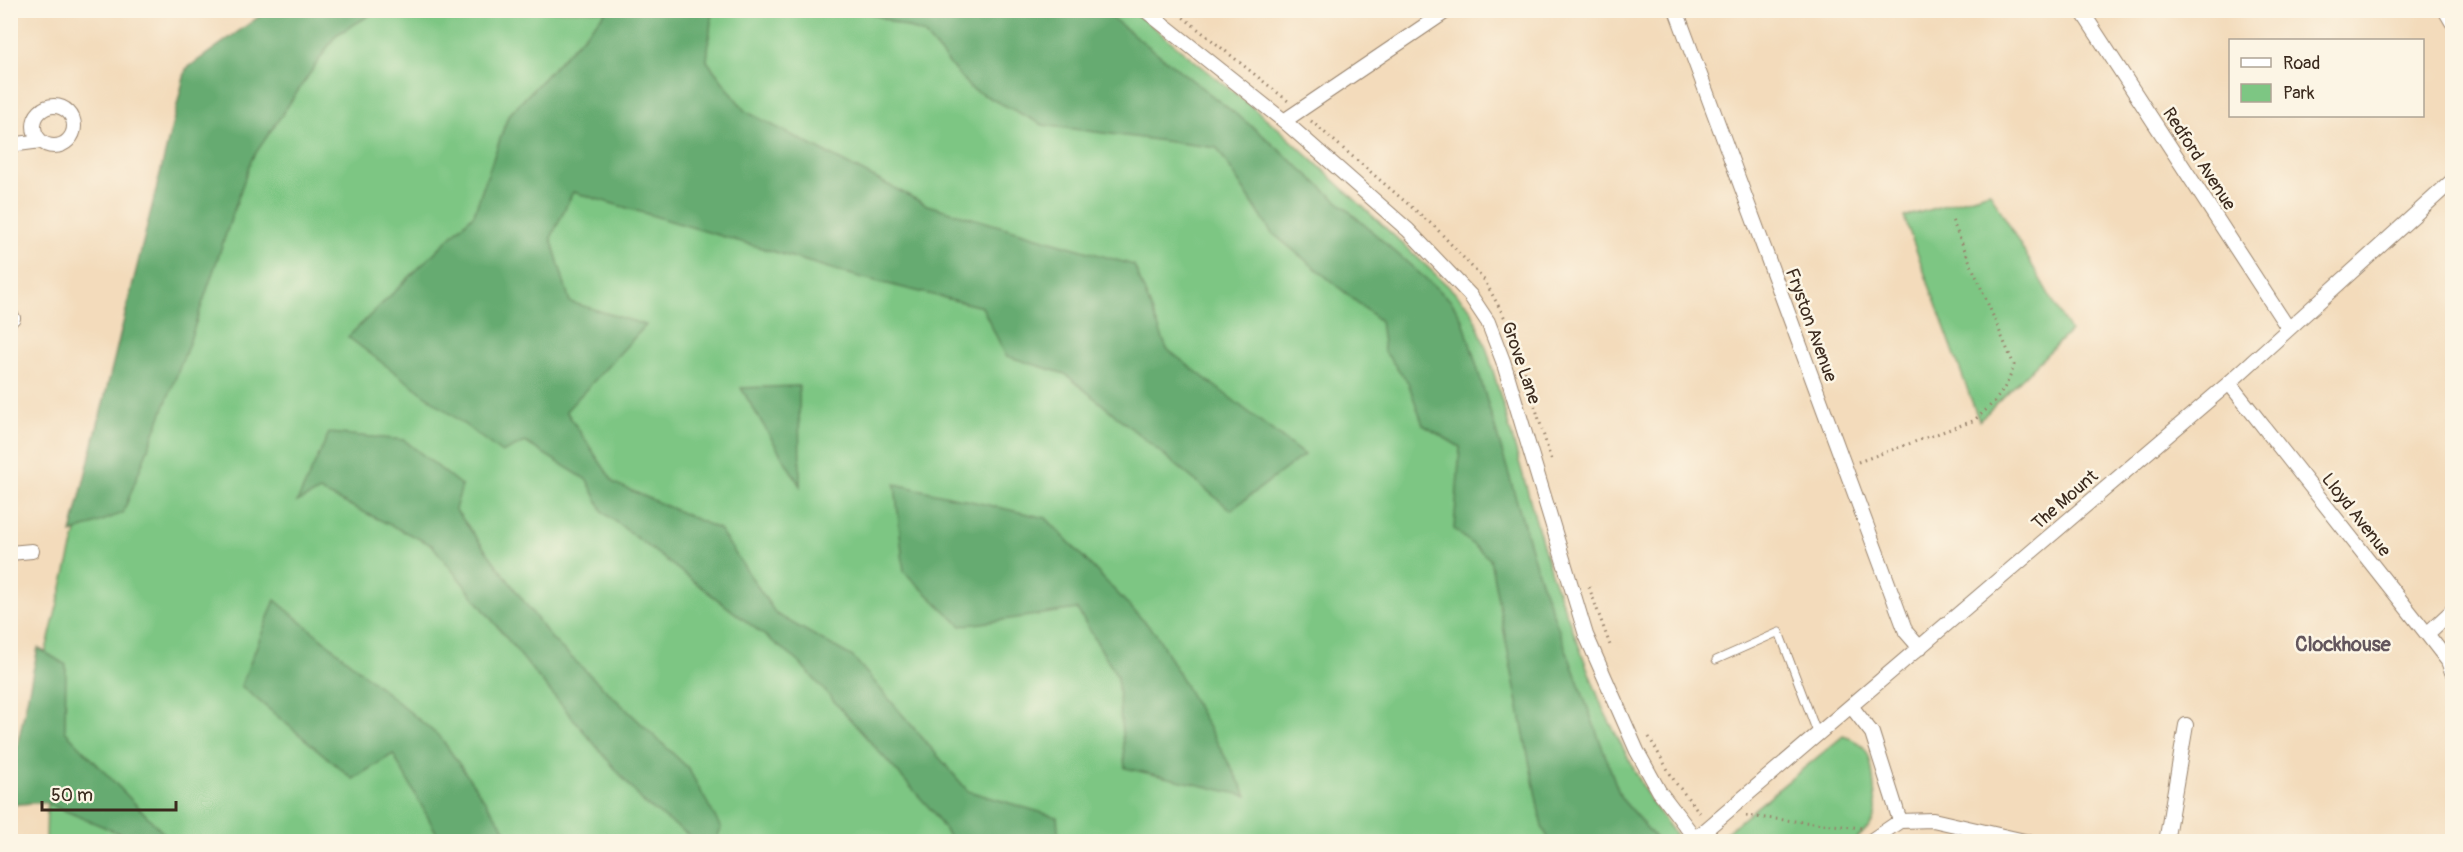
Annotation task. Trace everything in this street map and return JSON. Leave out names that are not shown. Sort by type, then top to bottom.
[{"type":"street","name":"Grove Lane","points":[[1145,10],[1284,120],[1408,230],[1470,295],[1488,322],[1503,361],[1586,635],[1642,761],[1659,791],[1697,840]]},
{"type":"street","points":[[1284,120],[1448,10]]},
{"type":"street","name":"Fryston Avenue","points":[[1676,10],[1906,632],[1920,648]]},
{"type":"street","name":"Redford Avenue","points":[[2081,10],[2288,328]]},
{"type":"street","points":[[2445,10],[2452,22]]},
{"type":"street","points":[[10,145],[41,141]]},
{"type":"street","name":"The Mount","points":[[1697,840],[2229,383],[2452,181]]},
{"type":"street","name":"Lloyd Avenue","points":[[2229,383],[2448,661],[2452,672]]},
{"type":"street","points":[[10,554],[32,550]]},
{"type":"street","points":[[2427,634],[2452,611]]},
{"type":"street","points":[[1851,706],[1872,733],[1900,821]]},
{"type":"street","points":[[2166,842],[2186,725]]},
{"type":"street","points":[[1872,839],[1900,821],[1933,820],[2029,842]]},
{"type":"lane","points":[[1716,660],[1779,632],[1818,735]]},
{"type":"path","points":[[1174,10],[1299,110],[1436,228],[1485,281],[1514,335],[1551,460]]},
{"type":"path","points":[[1845,467],[1973,421],[1989,409],[2010,381],[2014,365],[1952,220]]},
{"type":"path","points":[[1589,585],[1612,653]]},
{"type":"path","points":[[1646,730],[1675,782],[1711,826]]},
{"type":"path","points":[[1726,814],[1869,829],[1872,839]]},
{"type":"green space","points":[[1132,10],[1279,129],[1471,309],[1488,353],[1551,573],[1603,709],[1650,800],[1681,842],[46,842],[47,800],[11,789],[193,68],[274,11]]},
{"type":"green space","points":[[267,11],[377,11],[336,35],[251,160],[188,346],[123,513],[71,533],[186,69]]},
{"type":"green space","points":[[607,11],[712,11],[707,61],[745,111],[927,205],[1134,265],[1167,349],[1304,455],[1231,510],[1065,374],[1006,356],[982,307],[859,277],[573,192],[551,238],[570,302],[646,325],[566,411],[614,483],[719,529],[776,614],[853,657],[968,791],[1057,817],[1059,841],[952,841],[933,812],[798,661],[603,512],[587,480],[525,442],[502,453],[348,337],[474,214],[508,116]]},
{"type":"green space","points":[[865,11],[1103,11],[1259,132],[1451,301],[1463,320],[1539,576],[1621,798],[1658,841],[1550,841],[1542,827],[1490,559],[1454,529],[1460,447],[1423,425],[1408,382],[1384,351],[1380,321],[1271,232],[1217,148],[1043,125],[970,88],[924,34]]},
{"type":"green space","points":[[1990,192],[2070,331],[1979,421],[1904,217]]},
{"type":"green space","points":[[799,386],[800,486],[741,388]]},
{"type":"green space","points":[[329,433],[404,440],[462,486],[455,509],[552,639],[688,768],[721,828],[716,841],[697,841],[644,803],[533,671],[432,545],[320,491],[297,502]]},
{"type":"green space","points":[[895,484],[1046,518],[1157,635],[1247,796],[1125,768],[1117,676],[1077,609],[961,626],[904,572]]},
{"type":"green space","points":[[275,600],[441,738],[506,831],[502,841],[441,841],[393,754],[353,779],[241,686]]},
{"type":"green space","points":[[38,648],[66,665],[65,731],[171,841],[138,841],[44,802],[11,805],[11,775]]},
{"type":"green space","points":[[1843,736],[1860,744],[1868,755],[1876,802],[1873,820],[1854,841],[1721,842],[1718,839]]},
{"type":"district","name":"Clockhouse","points":[[2343,644]]}]
